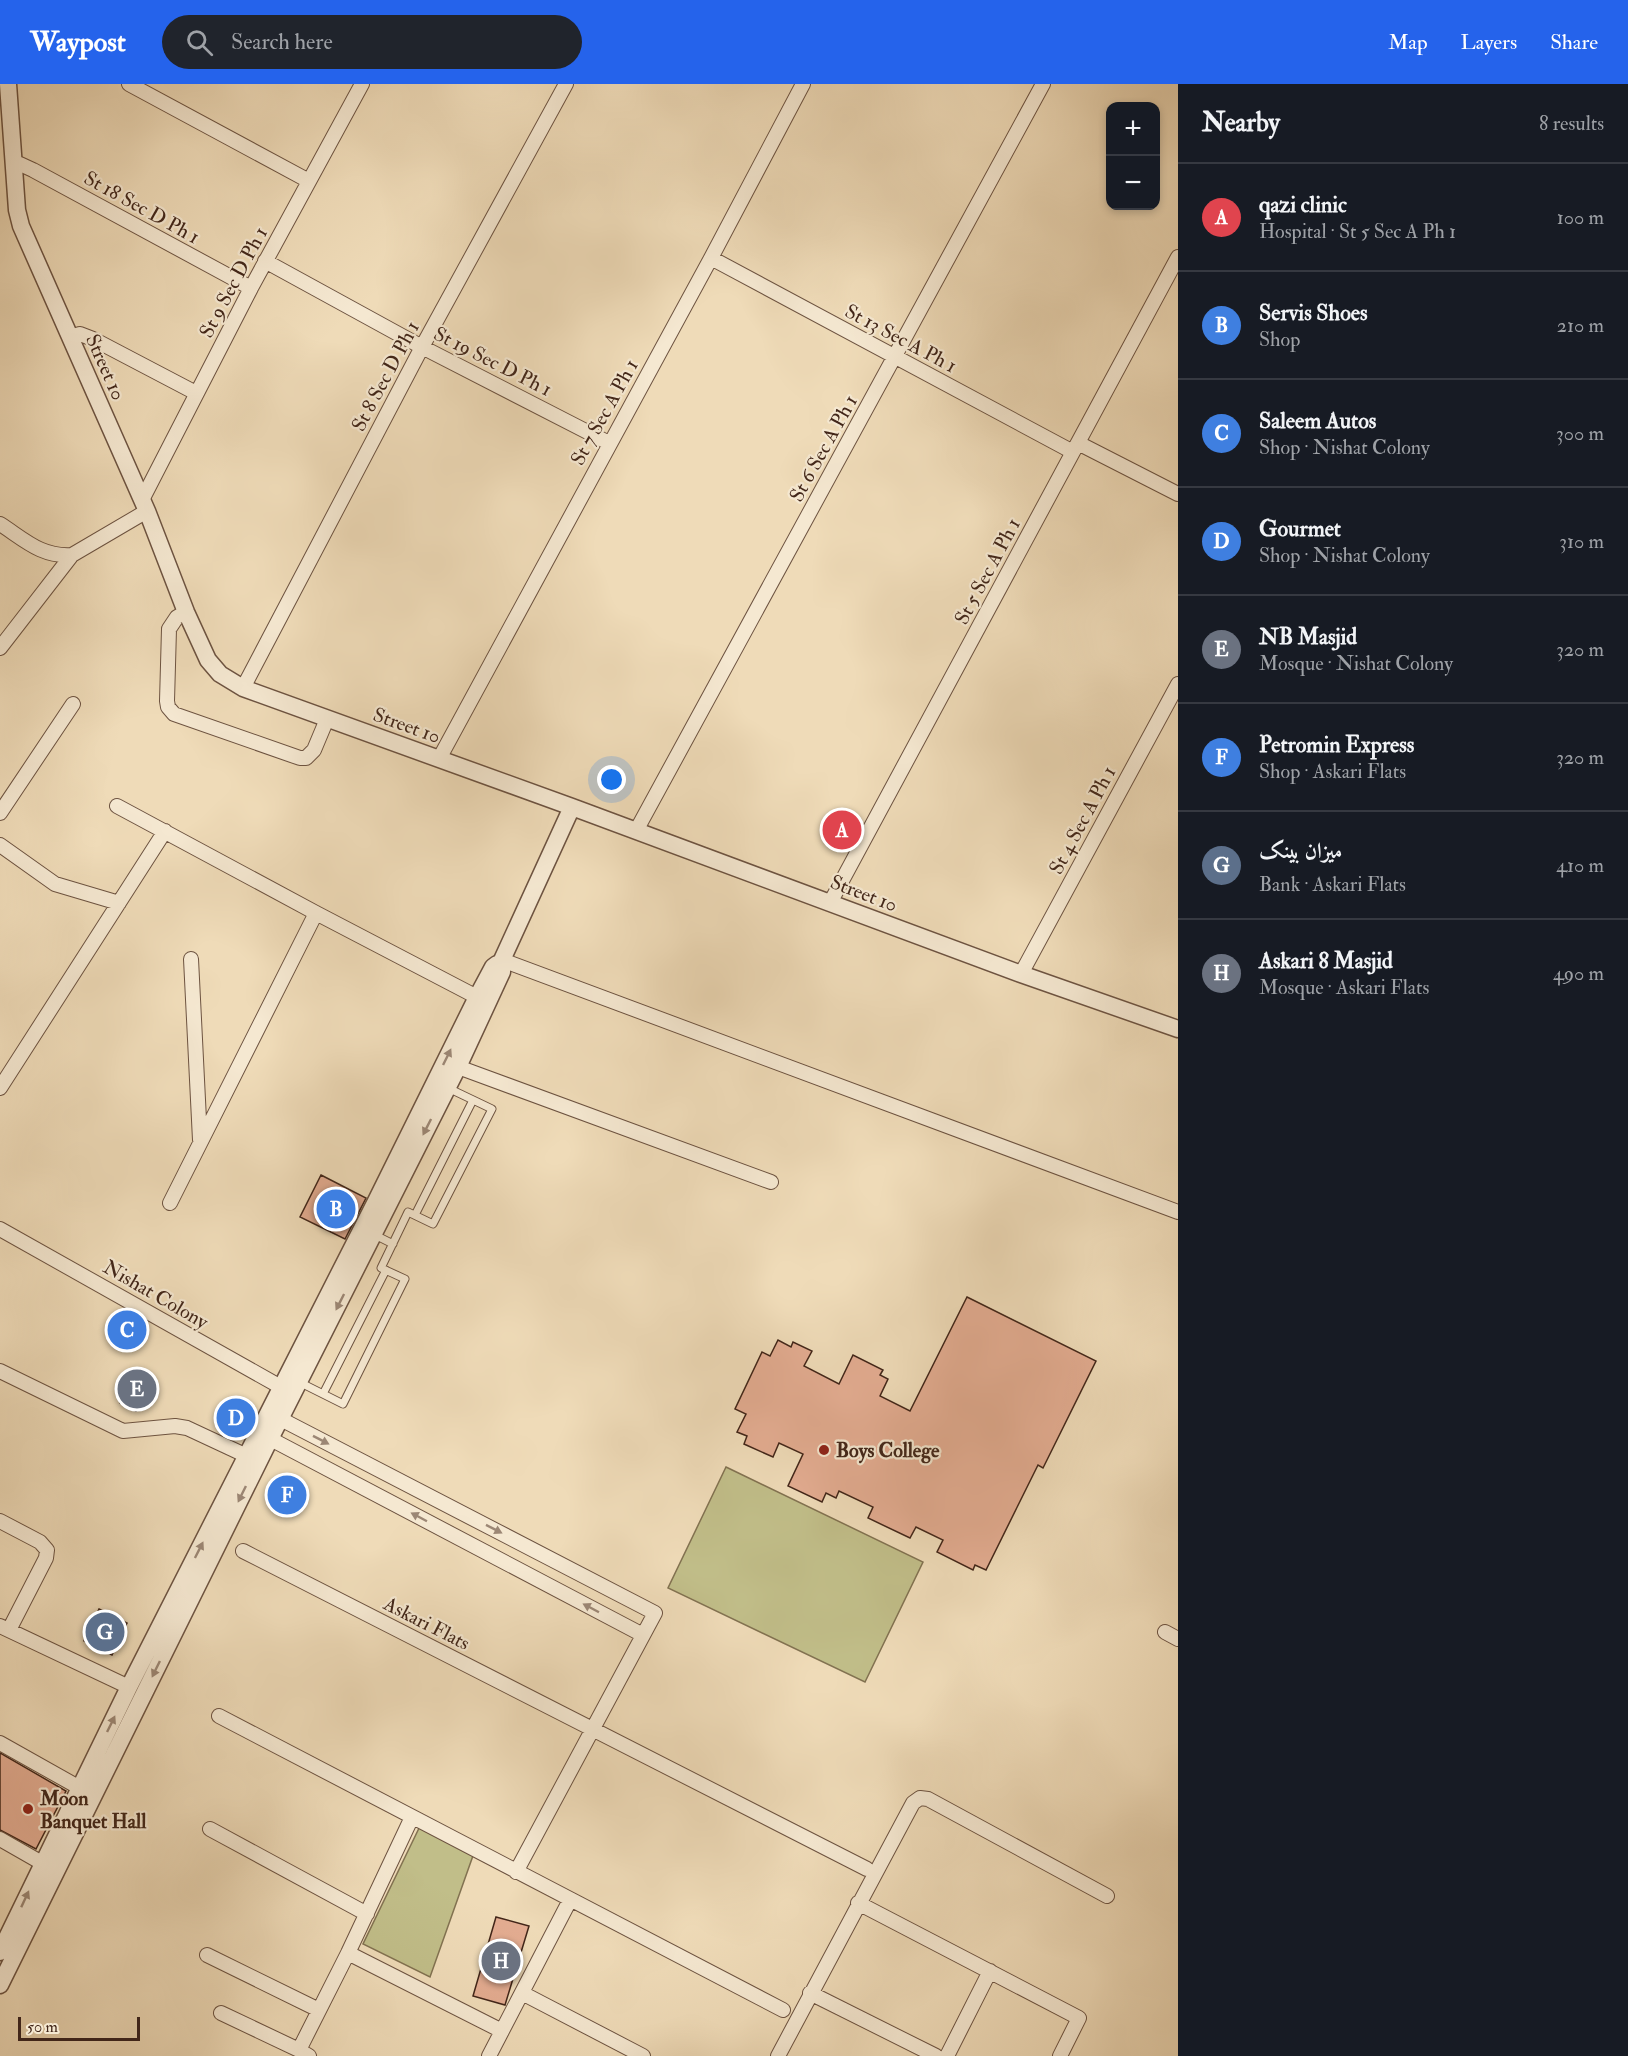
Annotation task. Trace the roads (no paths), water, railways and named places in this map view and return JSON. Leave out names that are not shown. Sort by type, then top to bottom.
[{"type":"street","name":"Street 10","points":[[8,84],[17,210],[21,226],[144,505],[186,612],[208,660],[220,674],[243,688],[572,807],[1021,974],[1178,1029]]},
{"type":"street","points":[[129,84],[309,181]]},
{"type":"street","name":"St 9 Sec D Ph 1","points":[[144,505],[196,393],[362,84]]},
{"type":"street","name":"St 8 Sec D Ph 1","points":[[243,688],[422,347],[566,84]]},
{"type":"street","name":"St 7 Sec A Ph 1","points":[[439,759],[803,84]]},
{"type":"street","name":"St 6 Sec A Ph 1","points":[[636,831],[1042,84]]},
{"type":"street","name":"St 18 Sec D Ph 1","points":[[14,164],[20,164],[33,170],[251,288]]},
{"type":"street","name":"St 5 Sec A Ph 1","points":[[830,903],[1178,257]]},
{"type":"street","name":"St 13 Sec A Ph 1","points":[[711,258],[895,357],[1075,448],[1178,494]]},
{"type":"street","name":"St 19 Sec D Ph 1","points":[[265,261],[422,347],[609,443]]},
{"type":"street","points":[[70,337],[80,334],[93,339],[196,393]]},
{"type":"street","points":[[0,648],[72,555],[144,505]]},
{"type":"street","points":[[0,524],[44,552],[59,556],[72,555]]},
{"type":"street","points":[[186,612],[172,622],[167,637],[167,701],[168,707],[174,714],[300,759],[306,758],[314,750],[327,719]]},
{"type":"street","name":"St 4 Sec A Ph 1","points":[[1021,974],[1178,684]]},
{"type":"street","points":[[0,813],[73,704]]},
{"type":"street","points":[[117,806],[477,997]]},
{"type":"street","points":[[441,1085],[458,1067],[502,972],[502,960],[572,807]]},
{"type":"street","points":[[0,1088],[165,831]]},
{"type":"street","points":[[0,845],[55,884],[119,903]]},
{"type":"street","points":[[170,1203],[316,913]]},
{"type":"street","points":[[191,959],[200,1142]]},
{"type":"street","points":[[0,1985],[264,1436],[291,1388],[441,1085],[477,997],[493,967],[502,960]]},
{"type":"street","points":[[502,960],[1178,1212]]},
{"type":"street","points":[[458,1067],[771,1182]]},
{"type":"street","name":"Nishat Colony","points":[[0,1229],[291,1388]]},
{"type":"street","points":[[0,1371],[123,1431],[175,1426],[187,1428],[247,1456]]},
{"type":"street","points":[[275,1415],[656,1613],[516,1872]]},
{"type":"street","points":[[0,1952],[129,1687],[247,1456],[264,1436]]},
{"type":"street","points":[[264,1436],[643,1635]]},
{"type":"street","points":[[461,1539],[472,1518]]},
{"type":"street","points":[[0,1521],[40,1542],[47,1550],[46,1558],[5,1628],[129,1687]]},
{"type":"street","name":"Askari Flats","points":[[243,1551],[867,1869]]},
{"type":"street","points":[[1165,1632],[1178,1639]]},
{"type":"street","points":[[219,1716],[783,2010]]},
{"type":"street","points":[[0,1743],[80,1788]]},
{"type":"street","points":[[778,2056],[912,1803],[920,1798],[928,1799],[1107,1896]]},
{"type":"street","points":[[220,2013],[304,2053],[320,2010],[412,1817]]},
{"type":"street","points":[[210,1829],[367,1914]]},
{"type":"street","points":[[0,1839],[42,1863]]},
{"type":"street","points":[[489,2056],[570,1900]]},
{"type":"street","points":[[858,1903],[1079,2018],[1060,2056]]},
{"type":"street","points":[[348,1953],[502,2031]]},
{"type":"street","points":[[207,1954],[320,2010]]},
{"type":"street","points":[[947,2056],[990,1971]]},
{"type":"street","points":[[522,1993],[643,2056]]},
{"type":"street","points":[[810,1993],[936,2056]]},
{"type":"lane","points":[[291,1388],[323,1394],[343,1404],[405,1279],[381,1268],[408,1212],[433,1224],[492,1109],[441,1085]]},
{"type":"lane","points":[[415,1215],[473,1100]]},
{"type":"lane","points":[[368,1232],[393,1244]]},
{"type":"lane","points":[[323,1394],[386,1270]]},
{"type":"place","name":"qazi clinic","points":[[842,830]]},
{"type":"place","name":"Servis Shoes","points":[[336,1209]]},
{"type":"place","name":"Saleem Autos","points":[[127,1330]]},
{"type":"place","name":"NB Masjid","points":[[137,1389]]},
{"type":"place","name":"Gourmet","points":[[236,1418]]},
{"type":"place","name":"Boys College","points":[[824,1450]]},
{"type":"place","name":"Petromin Express","points":[[287,1495]]},
{"type":"place","name":"میزان بینک","points":[[105,1632]]},
{"type":"place","name":"Moon Banquet Hall","points":[[28,1809]]},
{"type":"place","name":"Askari 8 Masjid","points":[[501,1961]]}]
